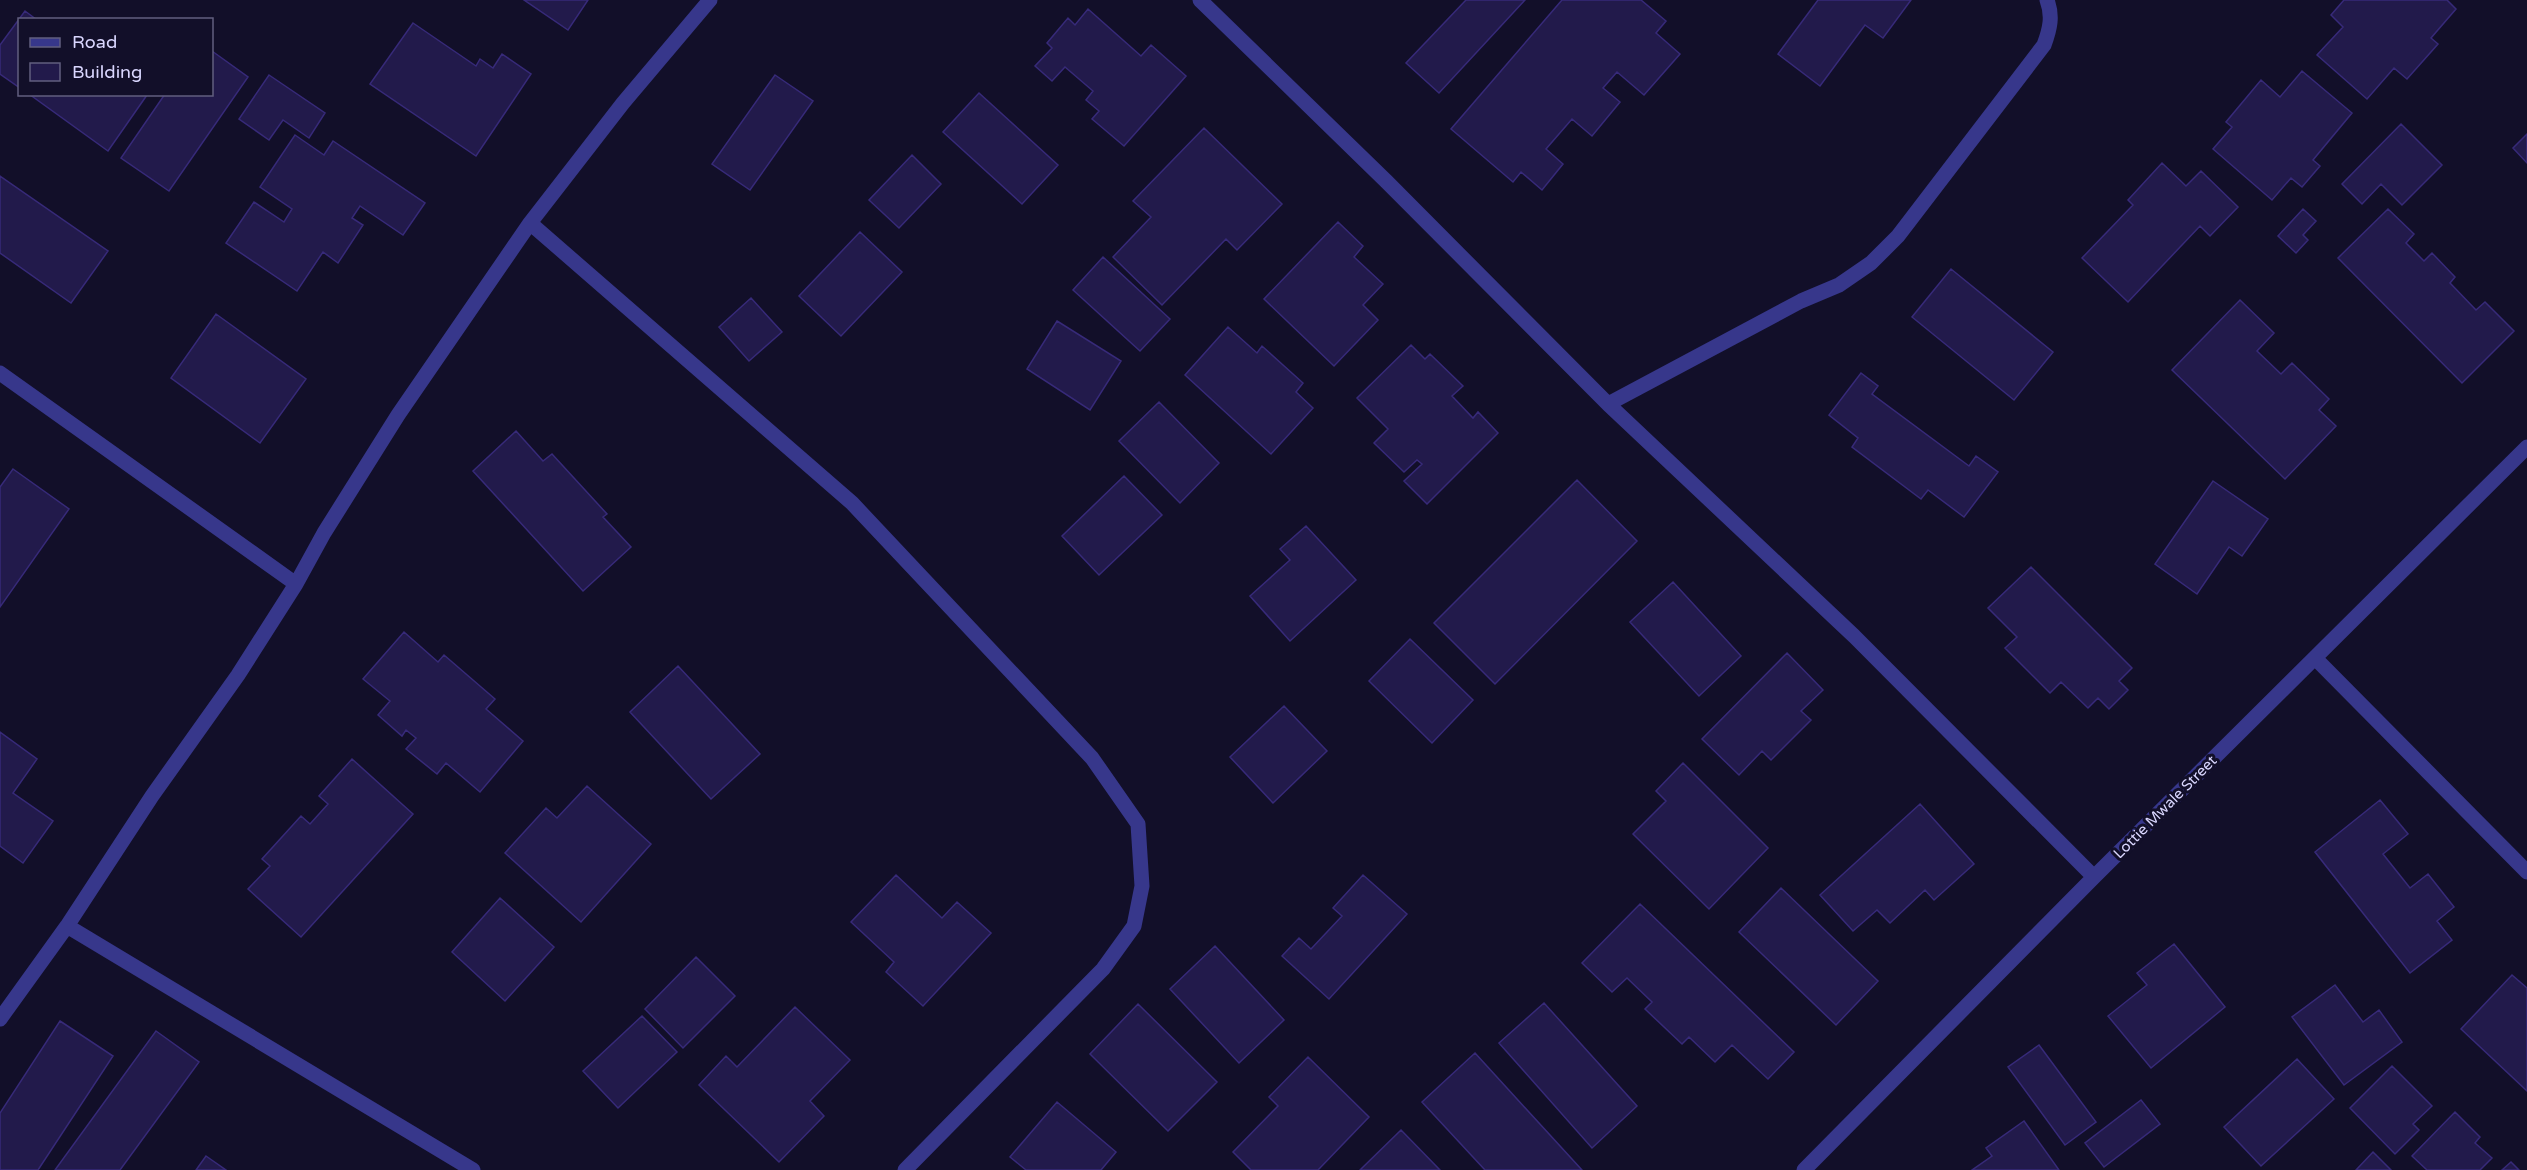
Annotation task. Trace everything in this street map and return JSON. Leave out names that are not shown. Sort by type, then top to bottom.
[{"type":"street","points":[[0,1019],[67,926],[296,584],[324,533],[398,415],[530,223],[623,103],[710,0]]},
{"type":"street","points":[[1200,0],[1386,181],[1608,404],[1854,636],[2094,877]]},
{"type":"street","points":[[1608,404],[1801,301],[1839,285],[1871,263],[1898,236],[2044,45],[2050,29],[2051,10],[2047,0]]},
{"type":"street","points":[[530,223],[852,503],[1092,758],[1138,824],[1142,886],[1134,926],[1102,969],[905,1170]]},
{"type":"street","points":[[0,373],[296,584]]},
{"type":"street","name":"Lottie Mwale Street","points":[[1804,1170],[2094,877],[2527,447]]},
{"type":"street","points":[[2315,658],[2527,872]]},
{"type":"street","points":[[67,926],[473,1170]]},
{"type":"building","points":[[524,0],[588,0],[568,30]]},
{"type":"building","points":[[1466,0],[1525,0],[1439,93],[1406,63]]},
{"type":"building","points":[[1562,0],[1641,0],[1666,21],[1656,33],[1680,54],[1644,95],[1617,72],[1603,88],[1620,102],[1592,136],[1572,119],[1546,149],[1563,164],[1542,190],[1521,172],[1513,182],[1451,129]]},
{"type":"building","points":[[1818,0],[1911,0],[1883,38],[1865,25],[1820,86],[1778,54]]},
{"type":"building","points":[[2344,0],[2447,0],[2456,9],[2431,38],[2438,44],[2407,79],[2394,68],[2367,99],[2317,55],[2343,27],[2331,15]]},
{"type":"building","points":[[1088,9],[1141,56],[1151,45],[1186,76],[1124,146],[1092,119],[1099,111],[1086,100],[1093,91],[1065,67],[1052,81],[1035,66],[1052,48],[1047,43],[1068,18],[1075,25]]},
{"type":"building","points":[[25,11],[34,18],[20,18]]},
{"type":"building","points":[[18,21],[18,87],[0,74],[0,45]]},
{"type":"building","points":[[413,23],[476,66],[480,59],[493,68],[502,54],[531,74],[476,156],[370,84]]},
{"type":"building","points":[[213,52],[248,77],[169,191],[121,158],[164,96],[213,96]]},
{"type":"building","points":[[2302,71],[2352,113],[2313,160],[2320,166],[2302,187],[2291,178],[2272,200],[2213,149],[2232,127],[2226,122],[2261,80],[2280,97]]},
{"type":"building","points":[[269,75],[325,113],[309,138],[283,120],[269,140],[239,119]]},
{"type":"building","points":[[775,75],[813,101],[750,190],[712,164]]},
{"type":"building","points":[[979,93],[1058,165],[1022,204],[943,132]]},
{"type":"building","points":[[32,96],[146,96],[108,151]]},
{"type":"building","points":[[2401,124],[2442,165],[2402,205],[2381,184],[2362,204],[2342,184]]},
{"type":"building","points":[[1204,128],[1282,204],[1237,250],[1226,239],[1162,305],[1113,257],[1151,217],[1133,201]]},
{"type":"building","points":[[2527,134],[2527,163],[2513,148]]},
{"type":"building","points":[[295,135],[324,155],[333,141],[425,203],[403,235],[360,206],[352,218],[363,225],[338,263],[323,252],[297,291],[226,243],[254,202],[284,222],[292,209],[260,187]]},
{"type":"building","points":[[912,155],[941,184],[899,228],[869,200]]},
{"type":"building","points":[[2162,163],[2186,186],[2201,171],[2238,207],[2210,236],[2200,226],[2128,302],[2082,258],[2133,205],[2128,200]]},
{"type":"building","points":[[0,176],[108,251],[71,303],[0,253]]},
{"type":"building","points":[[2303,209],[2316,221],[2303,235],[2308,240],[2296,253],[2278,236]]},
{"type":"building","points":[[2388,209],[2414,234],[2406,243],[2424,261],[2432,253],[2455,277],[2450,283],[2476,310],[2485,302],[2514,331],[2462,383],[2338,258]]},
{"type":"building","points":[[1338,222],[1363,246],[1354,257],[1383,284],[1363,305],[1378,320],[1334,366],[1264,299]]},
{"type":"building","points":[[860,232],[902,272],[841,336],[799,296]]},
{"type":"building","points":[[1103,257],[1170,319],[1140,351],[1073,290]]},
{"type":"building","points":[[1951,269],[2053,352],[2014,400],[1912,317]]},
{"type":"building","points":[[751,298],[782,332],[749,361],[719,327]]},
{"type":"building","points":[[2240,300],[2274,333],[2257,351],[2281,374],[2292,363],[2329,399],[2319,410],[2336,426],[2285,479],[2172,370]]},
{"type":"building","points":[[216,314],[306,379],[260,443],[171,378]]},
{"type":"building","points":[[1057,321],[1121,361],[1090,410],[1027,369]]},
{"type":"building","points":[[1228,327],[1257,353],[1262,346],[1303,383],[1296,392],[1313,408],[1271,454],[1185,375]]},
{"type":"building","points":[[1411,345],[1425,359],[1430,354],[1463,386],[1452,396],[1473,418],[1478,412],[1498,433],[1427,504],[1404,481],[1422,464],[1417,460],[1404,472],[1374,443],[1388,429],[1357,398]]},
{"type":"building","points":[[1861,373],[1878,386],[1872,394],[1969,466],[1976,456],[1998,472],[1964,517],[1928,490],[1921,499],[1852,447],[1858,438],[1829,415]]},
{"type":"building","points":[[1159,402],[1219,463],[1180,503],[1119,441]]},
{"type":"building","points":[[516,431],[543,461],[552,454],[607,514],[603,517],[631,547],[583,591],[473,471]]},
{"type":"building","points":[[13,469],[69,509],[0,607],[0,487]]},
{"type":"building","points":[[1124,476],[1162,515],[1099,575],[1062,536]]},
{"type":"building","points":[[1577,480],[1637,541],[1495,684],[1434,623]]},
{"type":"building","points":[[2213,481],[2268,519],[2242,556],[2229,547],[2197,594],[2155,564]]},
{"type":"building","points":[[1306,526],[1356,580],[1290,641],[1250,596],[1290,560],[1280,549]]},
{"type":"building","points":[[2031,567],[2132,668],[2119,681],[2128,690],[2109,709],[2098,698],[2088,708],[2061,682],[2050,693],[2005,648],[2017,637],[1988,608]]},
{"type":"building","points":[[1673,582],[1741,656],[1699,696],[1630,622]]},
{"type":"building","points":[[404,632],[438,662],[444,655],[495,699],[486,709],[523,741],[480,792],[446,763],[437,774],[406,749],[416,738],[406,730],[402,736],[378,715],[390,701],[363,679]]},
{"type":"building","points":[[1410,639],[1473,700],[1432,743],[1369,681]]},
{"type":"building","points":[[1787,653],[1823,690],[1801,711],[1811,720],[1771,760],[1762,751],[1739,775],[1702,739]]},
{"type":"building","points":[[678,666],[760,754],[711,799],[630,712]]},
{"type":"building","points":[[1284,706],[1327,751],[1273,803],[1230,757]]},
{"type":"building","points":[[0,732],[37,759],[13,793],[53,821],[23,863],[0,846]]},
{"type":"building","points":[[352,759],[413,814],[301,937],[248,889],[270,866],[262,859],[301,816],[310,824],[328,804],[319,796]]},
{"type":"building","points":[[1683,763],[1768,848],[1709,909],[1633,834],[1666,801],[1656,791]]},
{"type":"building","points":[[587,786],[651,844],[581,922],[505,853],[546,808],[557,818]]},
{"type":"building","points":[[2380,800],[2408,834],[2383,854],[2410,888],[2428,874],[2454,907],[2437,921],[2452,940],[2410,973],[2315,852]]},
{"type":"building","points":[[1920,804],[1974,864],[1934,900],[1925,890],[1890,923],[1877,910],[1853,931],[1820,895]]},
{"type":"building","points":[[896,875],[942,918],[957,902],[991,933],[923,1006],[886,972],[894,962],[851,922]]},
{"type":"building","points":[[1363,875],[1407,914],[1329,999],[1282,956],[1299,938],[1311,949],[1342,916],[1333,908]]},
{"type":"building","points":[[1781,888],[1878,981],[1836,1025],[1739,932]]},
{"type":"building","points":[[500,898],[554,947],[505,1001],[452,952]]},
{"type":"building","points":[[1640,904],[1794,1052],[1768,1079],[1732,1045],[1715,1062],[1689,1037],[1682,1044],[1645,1009],[1652,1002],[1627,978],[1612,992],[1582,963]]},
{"type":"building","points":[[2174,944],[2225,1007],[2151,1068],[2108,1016],[2147,985],[2137,973]]},
{"type":"building","points":[[1215,946],[1284,1020],[1239,1063],[1170,989]]},
{"type":"building","points":[[696,957],[735,996],[683,1048],[645,1009]]},
{"type":"building","points":[[2512,975],[2527,988],[2527,1091],[2461,1029]]},
{"type":"building","points":[[2335,985],[2363,1022],[2379,1010],[2402,1042],[2344,1085],[2292,1017]]},
{"type":"building","points":[[1544,1003],[1637,1106],[1592,1148],[1499,1043]]},
{"type":"building","points":[[1138,1004],[1217,1082],[1168,1131],[1090,1054]]},
{"type":"building","points":[[795,1007],[850,1060],[810,1101],[824,1116],[779,1162],[699,1085],[726,1056],[737,1067]]},
{"type":"building","points":[[642,1016],[677,1052],[618,1108],[583,1071]]},
{"type":"building","points":[[60,1021],[113,1056],[38,1170],[0,1170],[0,1113]]},
{"type":"building","points":[[156,1031],[199,1062],[120,1170],[55,1170]]},
{"type":"building","points":[[2039,1045],[2096,1122],[2065,1145],[2008,1067]]},
{"type":"building","points":[[1475,1053],[1582,1170],[1485,1170],[1422,1102]]},
{"type":"building","points":[[1308,1057],[1369,1117],[1318,1170],[1251,1170],[1233,1152],[1278,1106],[1269,1097]]},
{"type":"building","points":[[2297,1059],[2334,1099],[2261,1166],[2224,1127]]},
{"type":"building","points":[[2392,1066],[2432,1106],[2413,1124],[2419,1130],[2395,1154],[2350,1108]]},
{"type":"building","points":[[2141,1100],[2160,1124],[2104,1167],[2085,1143]]},
{"type":"building","points":[[1057,1102],[1116,1152],[1101,1170],[1026,1170],[1010,1157]]},
{"type":"building","points":[[2455,1112],[2480,1137],[2475,1143],[2492,1158],[2480,1170],[2427,1170],[2412,1156]]},
{"type":"building","points":[[2024,1121],[2059,1170],[1972,1170],[1992,1156],[1986,1148]]},
{"type":"building","points":[[1401,1130],[1440,1170],[1360,1170]]},
{"type":"building","points":[[2373,1152],[2391,1170],[2356,1170]]},
{"type":"building","points":[[206,1156],[226,1170],[196,1170]]},
{"type":"building","points":[[2511,1162],[2519,1170],[2502,1170]]}]
